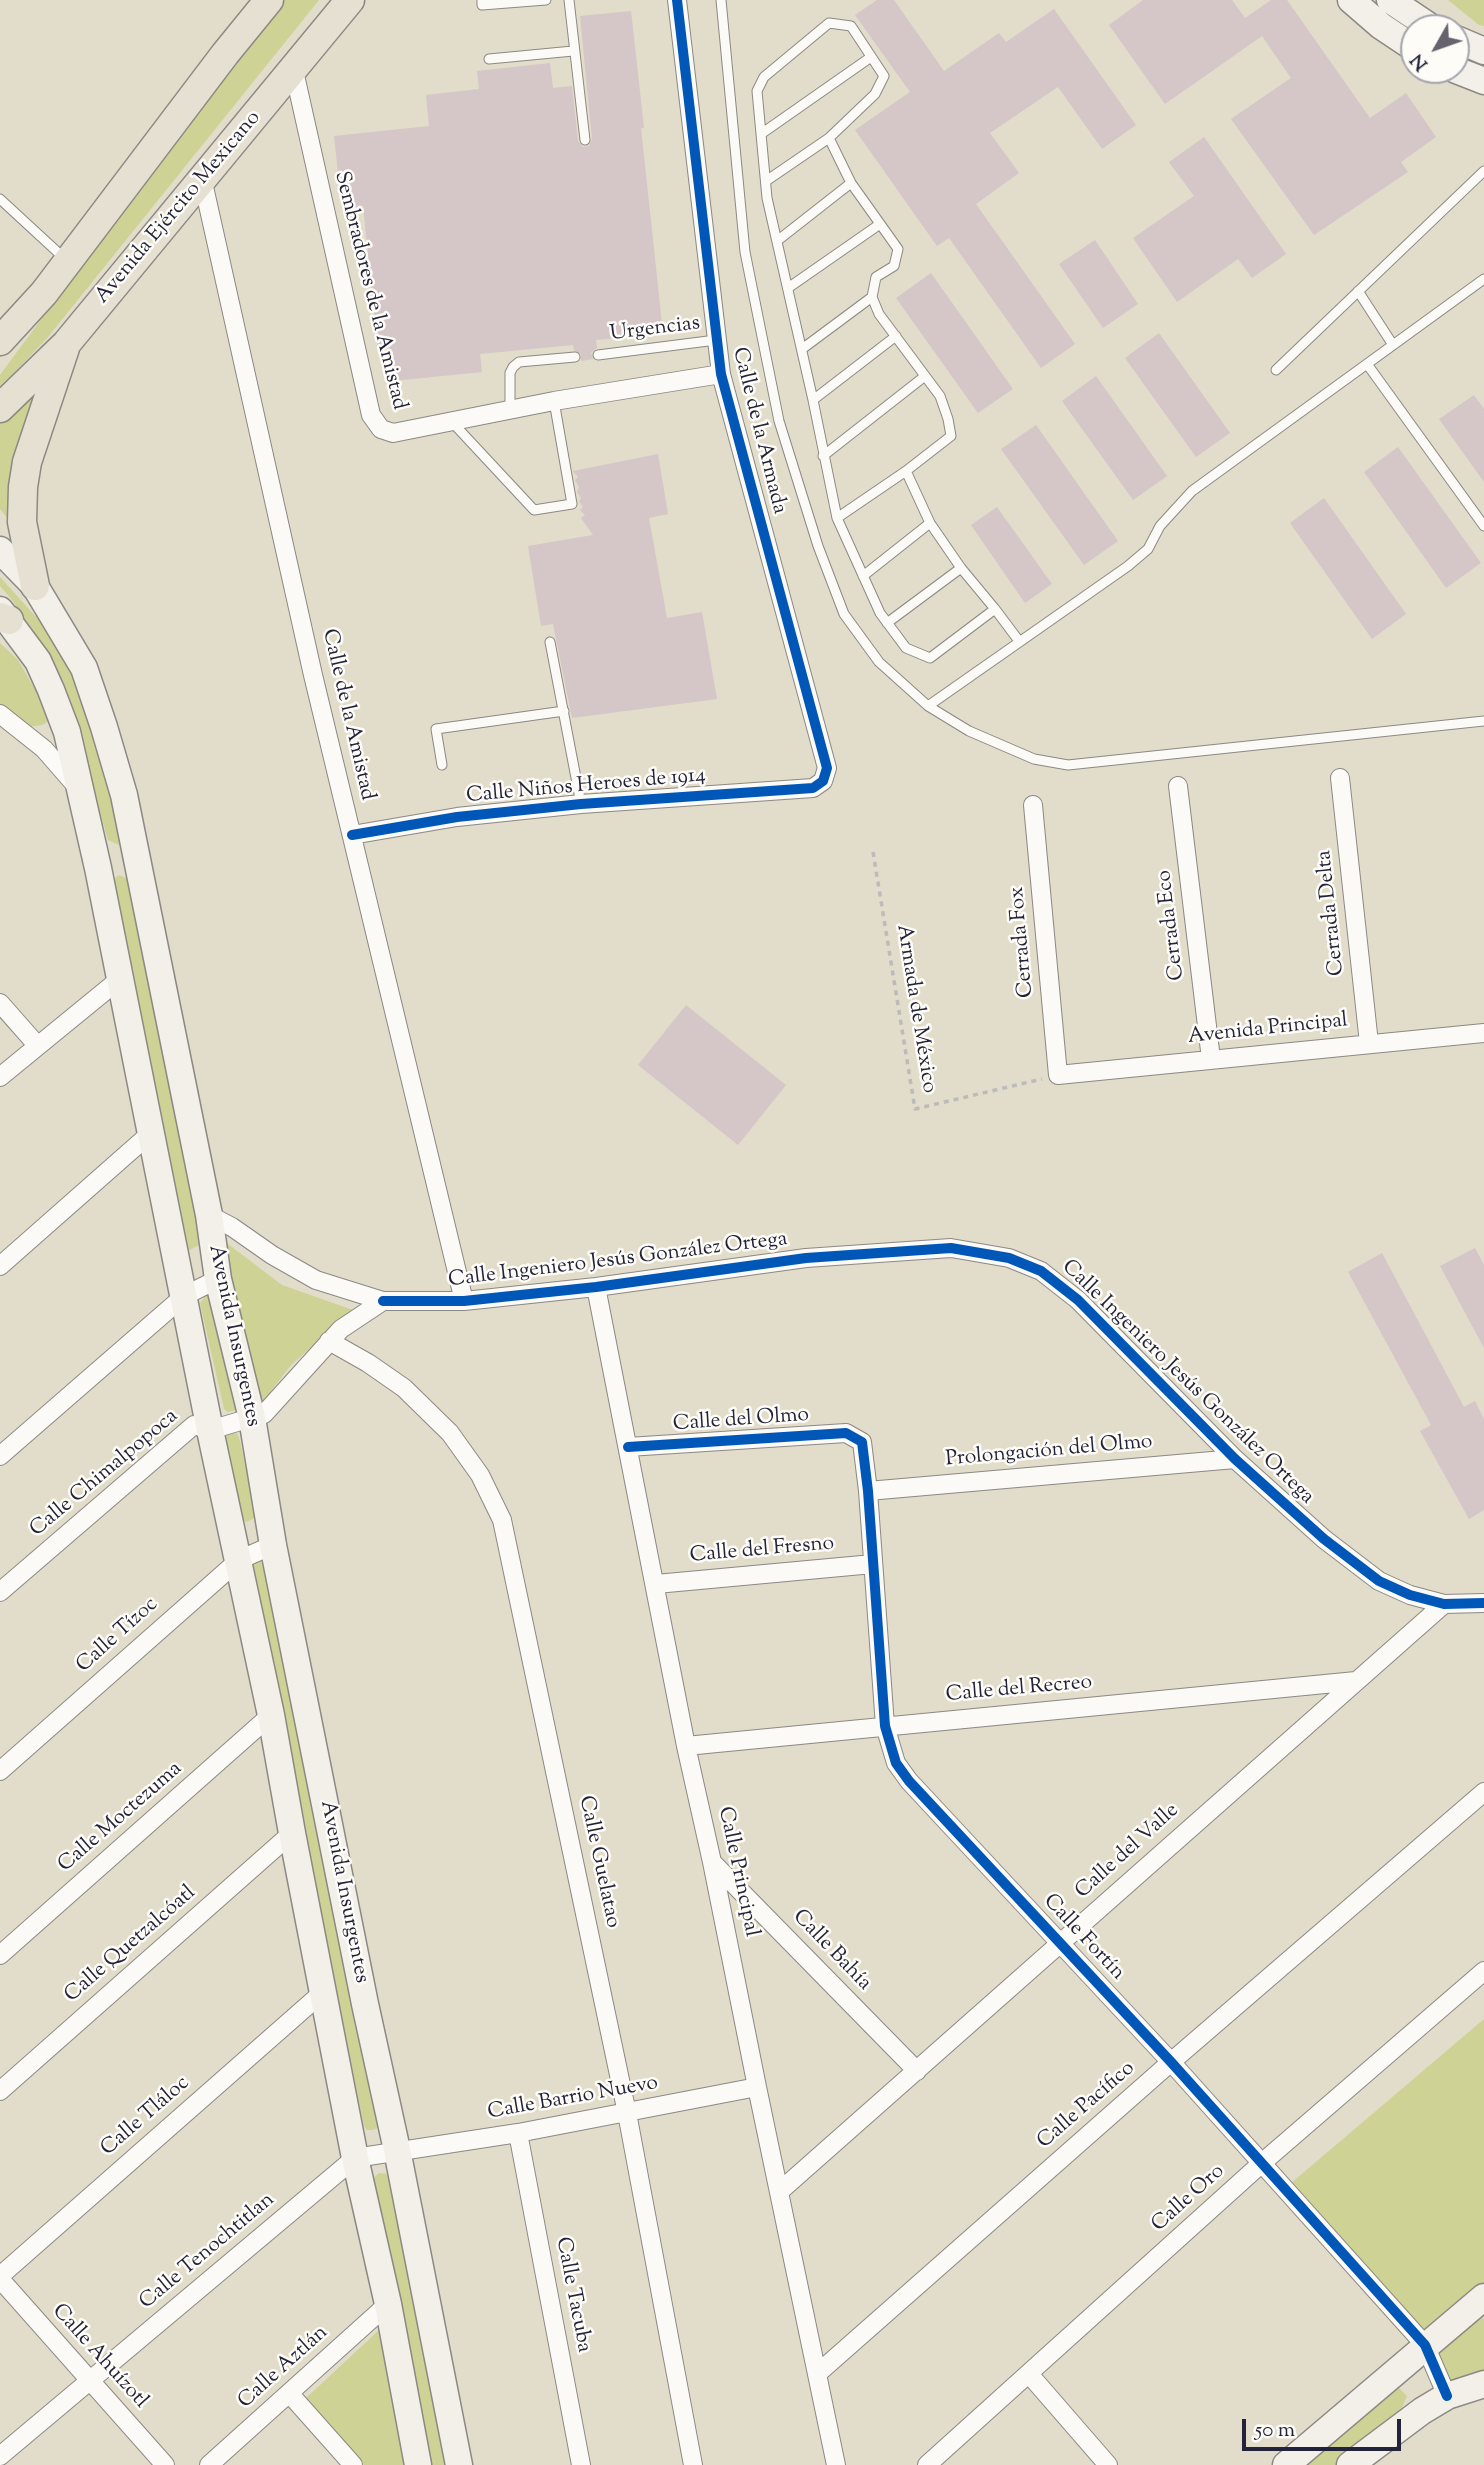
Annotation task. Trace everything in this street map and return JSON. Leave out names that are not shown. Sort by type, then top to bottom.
[{"type":"main road","points":[[0,341],[44,293],[269,0]]},
{"type":"main road","name":"Avenida Ejército Mexicano","points":[[0,408],[66,344],[350,0]]},
{"type":"main road","points":[[1351,0],[1400,39]]},
{"type":"main road","points":[[1390,0],[1411,14]]},
{"type":"main road","points":[[0,322],[44,293]]},
{"type":"main road","points":[[35,586],[22,522],[23,487],[27,462],[66,344]]},
{"type":"main road","name":"Avenida Insurgentes","points":[[0,550],[35,586],[84,668],[111,750],[137,856],[209,1215],[218,1279],[252,1418],[273,1545],[459,2465]]},
{"type":"main road","name":"Avenida Insurgentes","points":[[3,616],[38,661],[51,690],[66,732],[99,868],[210,1430],[271,1715],[355,2158],[388,2304],[418,2465]]},
{"type":"main road","points":[[99,868],[137,856]]},
{"type":"main road","points":[[1286,2465],[1484,2297]]},
{"type":"main road","points":[[1350,2465],[1422,2411],[1447,2396],[1484,2384]]},
{"type":"street","name":"Calle de la Armada","points":[[677,0],[721,374],[827,768],[823,781]]},
{"type":"street","name":"Sembradores de la Amistad","points":[[294,71],[371,415],[381,429],[393,433],[554,401],[721,374]]},
{"type":"street","name":"Calle de la Amistad","points":[[202,178],[310,662],[464,1301]]},
{"type":"street","name":"Avenida Insurgentes","points":[[0,714],[44,750],[79,790]]},
{"type":"street","name":"Cerrada Delta","points":[[1340,778],[1369,1043]]},
{"type":"street","name":"Calle Niños Heroes de 1914","points":[[352,835],[457,817],[581,804],[813,788],[823,781]]},
{"type":"street","name":"Cerrada Eco","points":[[1178,786],[1211,1059]]},
{"type":"street","name":"Cerrada Fox","points":[[1033,805],[1058,1075]]},
{"type":"street","points":[[0,1077],[121,978]]},
{"type":"street","points":[[0,1003],[37,1045]]},
{"type":"street","name":"Avenida Principal","points":[[1058,1075],[1484,1033]]},
{"type":"street","points":[[0,1266],[152,1132]]},
{"type":"street","name":"Calle Ingeniero Jesús González Ortega","points":[[209,1215],[316,1280],[383,1301],[464,1301],[596,1287],[832,1256],[951,1248],[1009,1258],[1041,1271],[1078,1300],[1235,1459],[1324,1539],[1379,1581],[1410,1595],[1444,1604],[1484,1602]]},
{"type":"street","points":[[0,1456],[184,1296],[218,1279]]},
{"type":"street","name":"Calle Principal","points":[[596,1287],[686,1746],[836,2465]]},
{"type":"street","points":[[210,1430],[264,1414],[290,1382],[341,1329],[383,1301]]},
{"type":"street","name":"Calle Guelatao","points":[[329,1341],[404,1388],[450,1433],[480,1475],[502,1520],[627,2113],[693,2465]]},
{"type":"street","name":"Calle Chimalpopoca","points":[[0,1592],[194,1424],[210,1430]]},
{"type":"street","name":"Calle del Olmo","points":[[628,1447],[846,1433],[856,1437]]},
{"type":"street","name":"Calle Fortín","points":[[856,1437],[862,1442],[868,1491],[885,1726],[895,1763],[1263,2162],[1425,2345],[1447,2396]]},
{"type":"street","name":"Prolongación del Olmo","points":[[868,1491],[1235,1459]]},
{"type":"street","name":"Calle Tízoc","points":[[0,1772],[239,1560],[273,1545]]},
{"type":"street","name":"Calle del Fresno","points":[[656,1584],[873,1564]]},
{"type":"street","name":"Calle del Valle","points":[[780,2190],[1444,1604]]},
{"type":"street","name":"Calle del Recreo","points":[[686,1746],[1356,1681]]},
{"type":"street","name":"Calle Moctezuma","points":[[0,1955],[271,1715]]},
{"type":"street","name":"Calle Pacífico","points":[[817,2374],[1171,2062],[1484,1792]]},
{"type":"street","name":"Calle Quetzalcóatl","points":[[0,2091],[292,1833]]},
{"type":"street","name":"Calle Bahía","points":[[712,1862],[917,2071]]},
{"type":"street","name":"Calle Oro","points":[[927,2465],[1263,2162],[1484,1971]]},
{"type":"street","name":"Calle Tláloc","points":[[0,2277],[323,1992]]},
{"type":"street","name":"Calle Barrio Nuevo","points":[[397,2150],[518,2133],[757,2087]]},
{"type":"street","name":"Calle Tacuba","points":[[518,2133],[581,2465]]},
{"type":"street","points":[[355,2158],[397,2150]]},
{"type":"street","name":"Calle Tenochtitlan","points":[[0,2456],[355,2158]]},
{"type":"street","name":"Calle Ahuízotl","points":[[0,2277],[165,2465]]},
{"type":"street","name":"Calle Aztlán","points":[[209,2465],[388,2304]]},
{"type":"street","points":[[1030,2374],[1108,2465]]},
{"type":"street","points":[[289,2393],[353,2465]]},
{"type":"lane","points":[[482,0],[482,5],[546,0]]},
{"type":"lane","points":[[569,0],[585,140]]},
{"type":"lane","points":[[721,0],[746,252],[779,421],[818,546],[844,614],[879,662],[928,706],[970,731],[1034,759],[1068,765],[1484,721]]},
{"type":"lane","points":[[765,181],[830,138],[875,94],[884,76],[850,26],[829,23],[764,77],[757,91],[765,181],[837,518],[880,613],[906,648],[930,658],[995,609]]},
{"type":"lane","points":[[489,60],[573,51]]},
{"type":"lane","points":[[761,134],[871,57]]},
{"type":"lane","points":[[830,138],[851,183],[898,249],[894,266],[876,278],[872,297],[879,314],[940,397],[951,436],[906,471],[837,518]]},
{"type":"lane","points":[[1276,370],[1484,171]]},
{"type":"lane","points":[[777,241],[851,183]]},
{"type":"lane","points":[[0,200],[68,262]]},
{"type":"lane","points":[[788,288],[880,224]]},
{"type":"lane","points":[[928,706],[1128,566],[1148,549],[1160,526],[1192,491],[1484,279]]},
{"type":"lane","points":[[1358,291],[1393,345]]},
{"type":"lane","points":[[802,349],[872,297]]},
{"type":"lane","points":[[813,400],[896,336]]},
{"type":"lane","name":"Urgencias","points":[[598,355],[716,340]]},
{"type":"lane","points":[[510,411],[510,373],[519,362],[575,357]]},
{"type":"lane","points":[[1367,365],[1484,526]]},
{"type":"lane","points":[[823,456],[925,376]]},
{"type":"lane","points":[[450,421],[534,510],[572,504],[554,401]]},
{"type":"lane","points":[[906,471],[930,523],[961,568],[1019,641]]},
{"type":"lane","points":[[863,576],[930,523]]},
{"type":"lane","points":[[887,623],[961,568]]},
{"type":"lane","points":[[550,642],[581,804]]},
{"type":"lane","points":[[442,765],[436,729],[564,711]]},
{"type":"green space","points":[[283,0],[319,0],[48,337],[0,388],[0,375],[151,170]]},
{"type":"green space","points":[[1448,0],[1484,0],[1484,26],[1470,18],[1470,14],[1465,14]]},
{"type":"green space","points":[[28,391],[34,398],[12,524],[0,509],[0,422]]},
{"type":"green space","points":[[0,577],[55,638],[80,685],[126,837],[119,845],[108,840],[79,742],[48,657],[13,601],[0,586]]},
{"type":"green space","points":[[0,643],[18,660],[43,703],[49,721],[42,725],[28,727],[0,708]]},
{"type":"green space","points":[[119,875],[130,883],[201,1244],[188,1251],[184,1248],[110,882]]},
{"type":"green space","points":[[224,1241],[282,1285],[353,1310],[291,1365],[258,1408]]},
{"type":"green space","points":[[207,1294],[213,1294],[239,1405],[236,1410],[228,1412],[224,1409],[200,1303]]},
{"type":"green space","points":[[237,1433],[256,1513],[254,1518],[247,1522],[240,1519],[221,1442],[227,1434]]},
{"type":"green space","points":[[257,1558],[261,1561],[265,1575],[380,2127],[373,2130],[367,2130],[364,2126],[246,1568]]},
{"type":"green space","points":[[1484,2019],[1484,2282],[1423,2332],[1290,2184]]},
{"type":"green space","points":[[379,2173],[391,2174],[448,2465],[428,2465],[371,2180]]},
{"type":"green space","points":[[1479,2312],[1484,2320],[1484,2389],[1458,2396],[1429,2361]]},
{"type":"green space","points":[[379,2330],[407,2465],[364,2465],[306,2398]]},
{"type":"green space","points":[[1397,2386],[1407,2396],[1399,2414],[1343,2465],[1307,2465],[1384,2394]]},
{"type":"building","points":[[877,0],[894,0],[944,71],[999,33],[1006,42],[1054,9],[1136,125],[1102,149],[1058,87],[990,133],[1019,173],[976,204],[1075,344],[1041,368],[949,238],[937,246],[855,130],[910,92],[855,15]]},
{"type":"building","points":[[1143,0],[1232,0],[1245,18],[1271,0],[1287,0],[1370,118],[1406,93],[1436,137],[1401,162],[1408,172],[1314,235],[1231,119],[1291,78],[1262,36],[1165,104],[1109,25]]},
{"type":"building","points":[[631,11],[663,333],[596,340],[597,348],[591,353],[593,359],[581,361],[581,354],[574,350],[573,345],[480,354],[482,372],[393,381],[389,349],[378,350],[363,206],[342,209],[334,136],[429,126],[426,95],[479,89],[477,71],[550,63],[553,88],[572,86],[578,141],[583,147],[589,146],[592,139],[580,16]]},
{"type":"building","points":[[1204,137],[1286,254],[1252,278],[1238,259],[1177,302],[1133,238],[1194,196],[1169,162]]},
{"type":"building","points":[[1095,240],[1138,304],[1103,328],[1059,264]]},
{"type":"building","points":[[931,273],[1013,389],[978,413],[896,298]]},
{"type":"building","points":[[1159,333],[1230,433],[1196,457],[1125,358]]},
{"type":"building","points":[[1096,376],[1167,476],[1133,500],[1062,401]]},
{"type":"building","points":[[1474,395],[1484,409],[1484,482],[1439,419]]},
{"type":"building","points":[[1036,425],[1118,541],[1084,565],[1001,449]]},
{"type":"building","points":[[1398,447],[1481,563],[1446,588],[1364,472]]},
{"type":"building","points":[[658,454],[668,514],[649,518],[667,618],[702,612],[717,699],[572,718],[553,624],[541,626],[528,546],[593,535],[581,518],[585,515],[580,510],[583,507],[579,501],[579,487],[575,480],[578,477],[573,471]]},
{"type":"building","points":[[1324,498],[1406,614],[1372,639],[1290,523]]},
{"type":"building","points":[[997,507],[1052,584],[1025,603],[971,525]]},
{"type":"building","points":[[686,1005],[786,1085],[738,1145],[638,1065]]},
{"type":"building","points":[[1475,1248],[1484,1265],[1484,1348],[1440,1266]]},
{"type":"building","points":[[1382,1253],[1464,1407],[1475,1401],[1484,1419],[1484,1510],[1469,1519],[1420,1431],[1431,1425],[1348,1272]]},
{"type":"cycle path","points":[[352,835],[457,817],[581,804],[813,788],[823,781],[827,768],[721,374],[677,0]]},
{"type":"cycle path","points":[[383,1301],[464,1301],[596,1287],[806,1258],[951,1248],[1009,1258],[1041,1271],[1078,1300],[1235,1459],[1324,1539],[1379,1581],[1410,1595],[1444,1604],[1484,1603]]},
{"type":"cycle path","points":[[628,1447],[846,1433],[862,1442],[885,1726],[896,1763],[909,1781],[1171,2062],[1425,2345],[1447,2396]]}]
